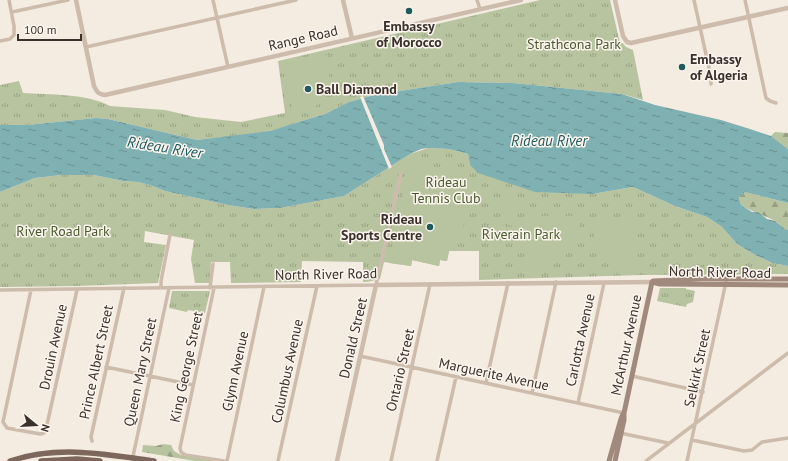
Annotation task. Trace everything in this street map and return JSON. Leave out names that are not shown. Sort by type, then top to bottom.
[{"type":"main road","name":"North River Road","points":[[652,282],[702,279],[788,285]]},
{"type":"main road","name":"North River Road","points":[[726,281],[788,279]]},
{"type":"main road","name":"McArthur Avenue","points":[[615,461],[621,419],[624,413],[652,282]]},
{"type":"main road","name":"McArthur Avenue","points":[[610,461],[619,432]]},
{"type":"main road","points":[[10,461],[42,453],[72,451],[107,454],[133,460],[154,461]]},
{"type":"main road","points":[[41,461],[77,458],[100,461]]},
{"type":"street","points":[[0,41],[10,39],[15,31],[9,0]]},
{"type":"street","points":[[12,12],[68,0]]},
{"type":"street","points":[[76,0],[86,46],[296,0]]},
{"type":"street","points":[[213,0],[228,67]]},
{"type":"street","points":[[343,0],[352,38]]},
{"type":"street","points":[[477,0],[480,9]]},
{"type":"street","name":"Range Road","points":[[86,46],[94,86],[96,91],[105,95],[521,0]]},
{"type":"street","points":[[614,0],[623,36],[627,42],[634,43],[788,8]]},
{"type":"street","points":[[694,0],[711,76],[711,84]]},
{"type":"street","points":[[745,0],[766,98],[776,104]]},
{"type":"street","name":"Donald Street","points":[[337,461],[401,173]]},
{"type":"street","points":[[161,288],[170,235]]},
{"type":"street","name":"King George Street","points":[[213,264],[212,288],[180,451],[185,455],[224,461]]},
{"type":"street","name":"Selkirk Street","points":[[687,461],[726,281]]},
{"type":"street","points":[[532,393],[556,282]]},
{"type":"street","name":"Carlotta Avenue","points":[[578,403],[604,282]]},
{"type":"street","name":"North River Road","points":[[0,290],[652,282]]},
{"type":"street","points":[[486,383],[508,283]]},
{"type":"street","name":"Ontario Street","points":[[391,461],[430,284]]},
{"type":"street","name":"Columbus Avenue","points":[[278,461],[317,286]]},
{"type":"street","name":"Glynn Avenue","points":[[227,461],[264,287]]},
{"type":"street","name":"Prince Albert Street","points":[[92,441],[91,437],[124,288]]},
{"type":"street","name":"Queen Mary Street","points":[[133,460],[169,288]]},
{"type":"street","name":"Drouin Avenue","points":[[31,290],[3,422],[5,427],[10,429],[40,434],[46,431],[77,290]]},
{"type":"street","points":[[646,461],[788,353]]},
{"type":"street","name":"Marguerite Avenue","points":[[360,356],[624,413]]},
{"type":"street","points":[[106,367],[193,385]]},
{"type":"street","points":[[632,376],[703,392]]},
{"type":"street","points":[[437,461],[456,377]]},
{"type":"street","points":[[619,432],[668,443]]},
{"type":"street","points":[[692,440],[744,451],[750,450],[762,442],[788,438]]},
{"type":"green space","name":"Strathcona Park","points":[[540,0],[610,0],[619,39],[626,47],[633,50],[643,100],[622,94],[513,83],[458,82],[374,95],[349,102],[325,114],[261,133],[197,140],[108,119],[96,118],[27,125],[0,125],[0,85],[19,81],[23,93],[79,97],[110,106],[165,110],[195,117],[241,122],[285,113],[278,61]]},
{"type":"green space","name":"Ball Diamond","points":[[327,55],[329,82],[325,94],[313,108],[297,115],[293,113],[285,67],[286,65]]},
{"type":"green space","points":[[775,132],[788,133],[788,149],[771,136]]},
{"type":"green space","name":"River Road Park","points":[[428,148],[449,149],[468,154],[470,165],[592,194],[633,187],[675,206],[707,217],[722,227],[737,244],[757,256],[773,263],[788,266],[788,274],[642,275],[479,280],[479,251],[449,251],[447,261],[440,260],[439,266],[412,260],[411,266],[384,262],[380,279],[367,282],[363,282],[363,262],[302,261],[301,282],[231,283],[230,262],[211,262],[210,283],[195,283],[191,259],[194,240],[145,231],[144,242],[166,245],[158,283],[0,287],[0,192],[35,178],[61,175],[94,175],[123,181],[138,182],[165,191],[228,205],[254,209],[280,208],[344,196],[410,154]]},
{"type":"green space","name":"Rideau Sports Centre","points":[[410,162],[447,171],[482,185],[475,213],[467,211],[460,241],[457,240],[455,246],[450,246],[447,261],[440,260],[439,266],[412,260],[411,266],[389,263]]},
{"type":"green space","points":[[745,192],[788,203],[788,230],[784,229],[775,221],[741,205],[739,196]]},
{"type":"green space","points":[[506,201],[519,205],[512,226],[499,221]]},
{"type":"green space","points":[[525,216],[580,216],[576,238],[571,248],[557,263],[548,268],[526,272]]},
{"type":"green space","points":[[594,219],[639,224],[634,269],[615,264],[607,260],[601,254],[594,239]]},
{"type":"green space","points":[[701,253],[718,259],[717,264],[700,265]]},
{"type":"green space","points":[[660,288],[686,288],[695,291],[693,302],[687,304],[686,307],[657,301]]},
{"type":"green space","points":[[172,291],[210,291],[205,313],[188,310],[187,312],[169,308]]},
{"type":"green space","points":[[163,444],[171,445],[174,451],[181,455],[216,461],[195,461],[142,452],[143,445],[156,446]]},
{"type":"water","name":"Rideau River","points":[[458,82],[513,83],[622,94],[655,105],[721,120],[771,136],[788,149],[788,203],[745,192],[739,197],[741,205],[752,212],[758,212],[767,219],[775,221],[788,230],[788,266],[773,263],[757,256],[737,244],[722,227],[707,217],[675,206],[633,187],[592,194],[535,192],[478,173],[470,165],[468,154],[449,149],[421,149],[410,154],[344,196],[280,208],[254,209],[228,205],[165,191],[138,182],[123,181],[94,175],[61,175],[35,178],[0,192],[0,125],[27,125],[96,118],[108,119],[197,140],[270,131],[325,114],[349,102],[374,95]]},
{"type":"pier","points":[[363,96],[392,167],[389,169],[360,97]]},
{"type":"place","name":"Embassy of Morocco","points":[[409,11]]},
{"type":"place","name":"Embassy of Algeria","points":[[682,67]]},
{"type":"place","name":"Ball Diamond","points":[[308,89]]},
{"type":"place","name":"Rideau Sports Centre","points":[[430,227]]},
{"type":"park label","name":"Rideau Tennis Club","points":[[446,190]]},
{"type":"park label","name":"Riverain Park","points":[[521,234]]}]
